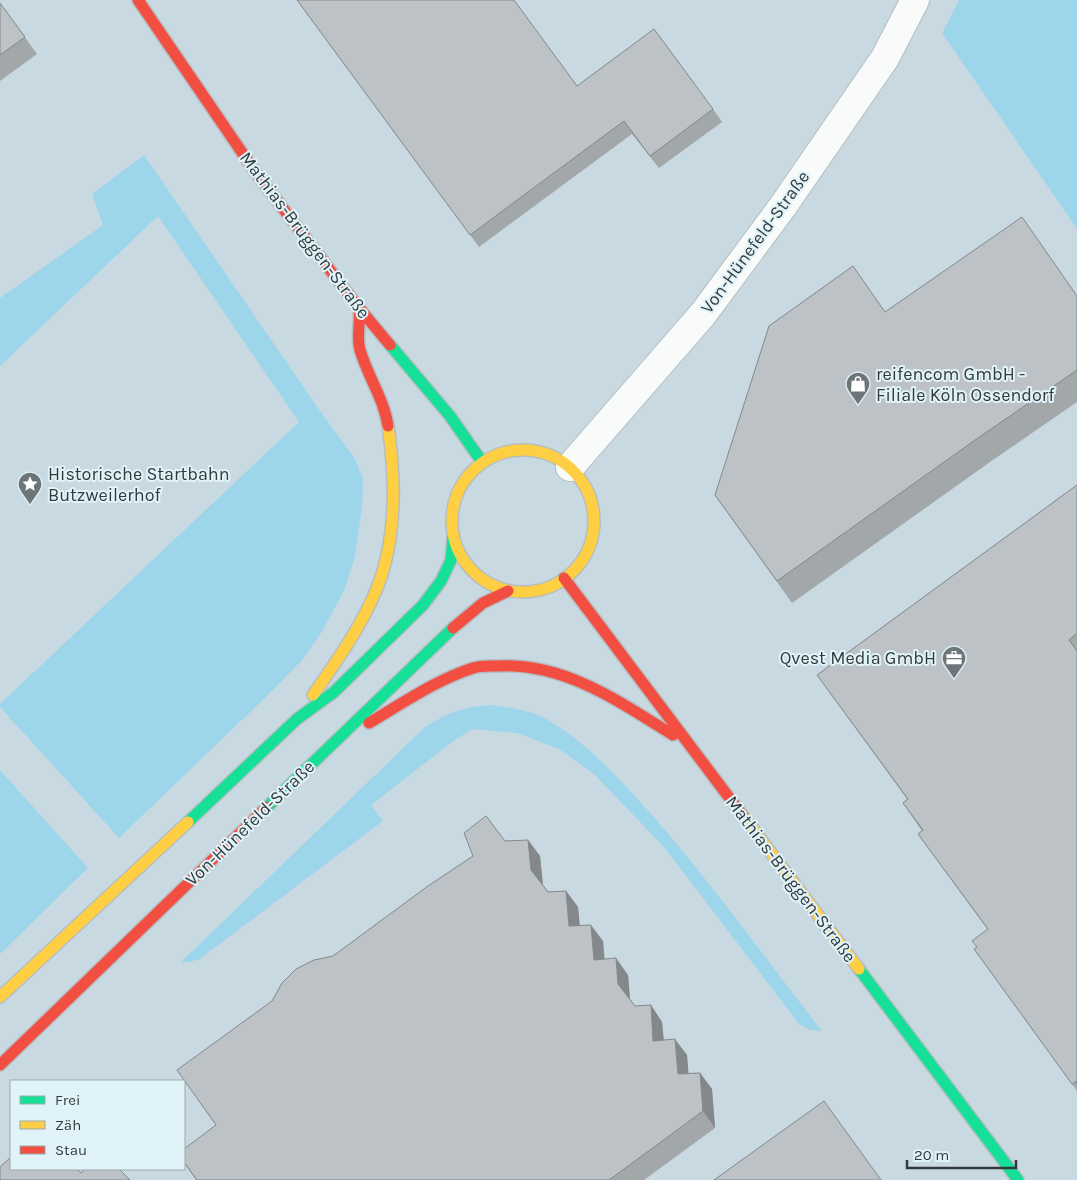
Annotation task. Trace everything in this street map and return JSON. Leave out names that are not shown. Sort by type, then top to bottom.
[{"type":"street","name":"Mathias-Brüggen-Straße","points":[[138,0],[256,173],[359,308],[450,416],[482,462]]},
{"type":"street","name":"Von-Hünefeld-Straße","points":[[570,467],[703,314],[783,206],[885,58],[915,0]]},
{"type":"street","points":[[297,719],[365,618],[382,578],[390,548],[394,498],[391,449],[386,417],[379,393],[364,362],[358,337],[361,318],[359,308]]},
{"type":"street","points":[[0,996],[297,719],[334,692],[423,605],[441,581],[451,560],[453,537],[452,509],[461,481],[482,462],[502,453],[533,450],[553,456],[570,467],[586,488],[593,506],[595,527],[590,547],[579,565],[564,578],[548,588],[528,592],[508,591],[486,582],[465,564],[453,537]]},
{"type":"street","name":"Mathias-Brüggen-Straße","points":[[564,578],[1018,1180]]},
{"type":"street","name":"Von-Hünefeld-Straße","points":[[0,1065],[464,617],[483,603],[508,591]]},
{"type":"street","points":[[292,782],[375,719],[424,690],[475,667],[493,665],[518,664],[545,669],[586,685],[614,698],[643,715],[670,733],[697,755]]},
{"type":"shaded area","points":[[0,0],[959,0],[942,33],[1077,229],[1077,1180],[0,1180]]},
{"type":"shaded area","points":[[959,0],[1077,0],[1077,229],[942,33]]},
{"type":"shaded area","points":[[144,155],[355,459],[363,479],[362,508],[355,556],[344,591],[321,633],[303,659],[119,838],[0,707],[0,704],[299,422],[158,216],[0,366],[0,298],[103,225],[92,194]]},
{"type":"shaded area","points":[[492,705],[527,711],[546,719],[561,728],[603,763],[653,816],[697,869],[822,1031],[810,1030],[799,1024],[664,847],[594,774],[559,749],[517,733],[472,729],[452,742],[371,805],[383,821],[198,960],[180,963],[425,727],[456,711]]},
{"type":"shaded area","points":[[0,770],[88,868],[0,954]]},
{"type":"building","points":[[297,0],[514,0],[577,86],[654,29],[713,109],[650,156],[624,121],[470,235]]},
{"type":"building","points":[[0,3],[25,37],[0,55]]},
{"type":"building","points":[[1022,217],[1077,296],[1077,370],[777,581],[715,495],[769,326],[853,266],[885,312]]},
{"type":"building","points":[[1077,485],[1077,633],[1069,640],[1077,651],[1077,1084],[1076,1081],[1072,1084],[974,949],[977,947],[972,941],[988,929],[918,834],[923,830],[903,803],[908,799],[817,675]]},
{"type":"building","points":[[486,816],[505,841],[528,840],[531,870],[548,892],[566,891],[569,926],[591,925],[594,960],[616,958],[618,984],[635,1006],[651,1005],[653,1041],[675,1039],[678,1074],[700,1073],[703,1111],[609,1180],[197,1180],[185,1163],[185,1148],[216,1125],[177,1070],[272,1001],[282,983],[296,969],[314,960],[333,956],[428,886],[473,856],[464,833]]},
{"type":"building","points":[[824,1101],[881,1180],[714,1180]]},
{"type":"building","points":[[10,1158],[10,1170],[78,1170],[81,1173],[84,1170],[120,1170],[130,1180],[0,1180],[0,1167]]},
{"type":"traffic: fast","points":[[390,345],[450,416],[482,462]]},
{"type":"traffic: fast","points":[[188,822],[297,719],[334,692],[423,605],[441,581],[451,560],[453,537]]},
{"type":"traffic: fast","points":[[267,807],[453,628]]},
{"type":"traffic: fast","points":[[859,969],[1018,1180]]},
{"type":"traffic: slow","points":[[313,695],[347,646],[362,620],[382,573],[391,532],[393,511],[391,447],[388,426]]},
{"type":"traffic: slow","points":[[523,450],[537,451],[550,455],[563,462],[573,471],[582,481],[589,494],[593,507],[594,521],[593,535],[589,548],[582,561],[573,571],[563,580],[550,587],[537,591],[523,592],[509,591],[496,587],[483,580],[473,571],[464,561],[457,548],[453,535],[452,521],[453,507],[457,494],[464,481],[473,471],[483,462],[496,455],[509,451],[523,450]]},
{"type":"traffic: slow","points":[[743,816],[859,969]]},
{"type":"traffic: slow","points":[[0,997],[188,822]]},
{"type":"traffic: jam","points":[[138,0],[256,173],[359,308],[390,345]]},
{"type":"traffic: jam","points":[[359,308],[358,340],[360,350],[383,407],[388,426]]},
{"type":"traffic: jam","points":[[564,578],[743,816]]},
{"type":"traffic: jam","points":[[453,628],[483,603],[508,591]]},
{"type":"traffic: jam","points":[[369,723],[420,692],[459,673],[483,666],[523,667],[547,671],[591,687],[673,735]]},
{"type":"traffic: jam","points":[[0,1065],[267,807]]},
{"type":"place","name":"reifencom GmbH - Filiale Köln Ossendorf","points":[[858,405]]},
{"type":"place","name":"Historische Startbahn Butzweilerhof","points":[[30,505]]},
{"type":"place","name":"Qvest Media GmbH","points":[[954,679]]}]
